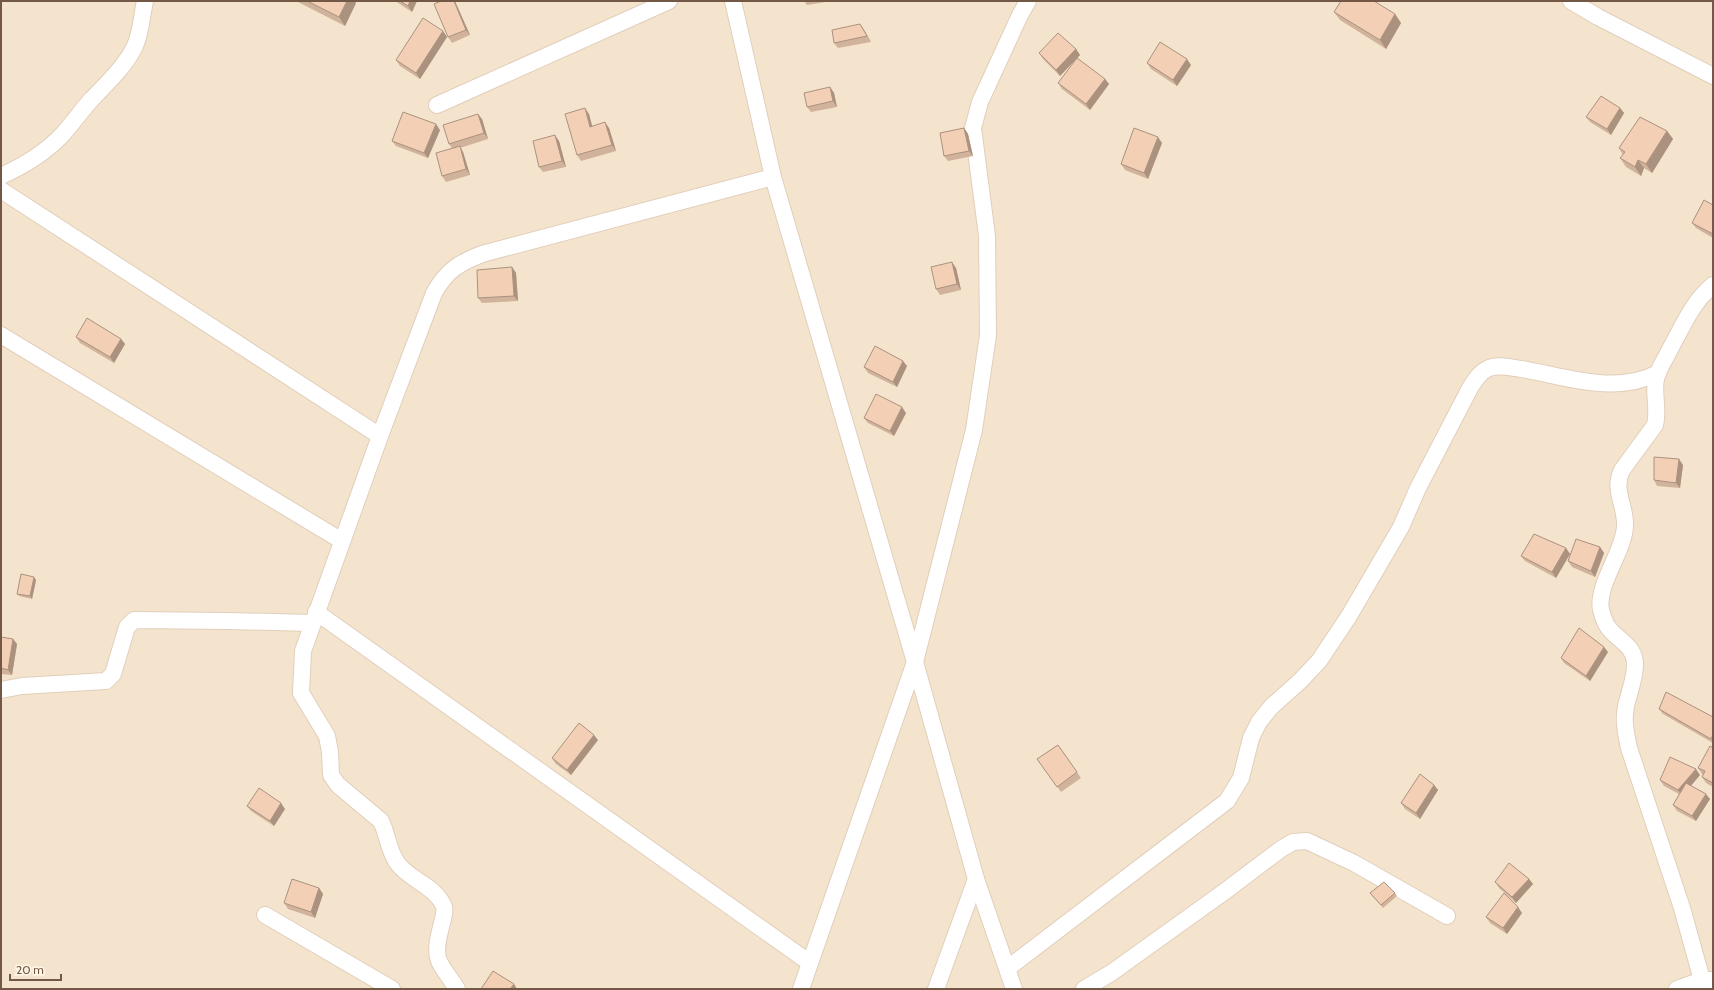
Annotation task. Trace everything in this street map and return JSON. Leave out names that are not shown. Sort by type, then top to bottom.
[{"type":"street","points":[[1,176],[43,153],[61,136],[82,110],[129,58],[136,44],[145,1]]},
{"type":"street","points":[[437,105],[669,1]]},
{"type":"street","points":[[733,1],[774,177],[915,662],[976,879],[1014,989]]},
{"type":"street","points":[[801,989],[915,662],[974,430],[988,335],[987,236],[973,128],[980,102],[1020,15],[1028,1]]},
{"type":"street","points":[[1570,1],[1598,18],[1713,76]]},
{"type":"street","points":[[457,989],[439,960],[437,941],[445,909],[440,899],[398,864],[391,852],[385,829],[381,821],[338,785],[331,775],[330,752],[327,736],[301,694],[303,651],[380,436],[434,293],[441,280],[452,268],[482,254],[774,177]]},
{"type":"street","points":[[1,190],[380,436]]},
{"type":"street","points":[[1677,989],[1707,980],[1627,741],[1624,725],[1626,706],[1634,674],[1635,661],[1630,648],[1606,624],[1601,609],[1601,595],[1622,539],[1625,526],[1617,487],[1618,478],[1622,470],[1655,425],[1657,410],[1655,387],[1658,373],[1695,304],[1713,285]]},
{"type":"street","points":[[1,335],[342,541]]},
{"type":"street","points":[[1008,968],[1227,801],[1241,778],[1251,738],[1259,722],[1271,707],[1300,681],[1319,660],[1349,616],[1401,527],[1418,488],[1470,388],[1479,375],[1489,368],[1504,366],[1572,380],[1604,383],[1632,382],[1658,373]]},
{"type":"street","points":[[1,690],[22,686],[106,681],[113,674],[128,626],[134,620],[228,621],[314,618],[810,963]]},
{"type":"street","points":[[1084,989],[1111,974],[1224,892],[1281,848],[1294,842],[1308,841],[1354,863],[1447,916]]},
{"type":"street","points":[[936,989],[976,879]]},
{"type":"street","points":[[265,915],[392,989]]},
{"type":"shaded area","points":[[1,1],[1713,1],[1713,989],[1,989]]},
{"type":"building","points":[[307,1],[347,1],[339,17]]},
{"type":"building","points":[[400,1],[410,1],[408,6]]},
{"type":"building","points":[[441,1],[454,1],[466,30],[448,37],[434,4]]},
{"type":"building","points":[[1341,1],[1374,1],[1395,14],[1380,40],[1334,12]]},
{"type":"building","points":[[423,18],[443,31],[416,73],[396,60]]},
{"type":"building","points":[[860,24],[867,36],[834,43],[832,30]]},
{"type":"building","points":[[1058,33],[1076,49],[1056,70],[1039,53]]},
{"type":"building","points":[[1160,42],[1187,59],[1173,80],[1147,63]]},
{"type":"building","points":[[1077,58],[1105,79],[1086,104],[1058,83]]},
{"type":"building","points":[[830,87],[833,101],[807,107],[804,93]]},
{"type":"building","points":[[1601,96],[1620,108],[1607,129],[1586,117]]},
{"type":"building","points":[[585,108],[590,127],[605,122],[612,145],[577,155],[565,114]]},
{"type":"building","points":[[403,112],[436,124],[424,153],[392,141]]},
{"type":"building","points":[[478,114],[484,133],[449,144],[443,125]]},
{"type":"building","points":[[1640,117],[1667,131],[1646,164],[1638,160],[1635,167],[1620,158],[1625,152],[1619,148]]},
{"type":"building","points":[[964,128],[969,151],[944,156],[940,133]]},
{"type":"building","points":[[1134,128],[1158,137],[1144,173],[1121,164]]},
{"type":"building","points":[[555,135],[562,161],[539,167],[533,141]]},
{"type":"building","points":[[460,146],[466,169],[442,176],[436,153]]},
{"type":"building","points":[[1704,200],[1713,205],[1713,234],[1692,223]]},
{"type":"building","points":[[952,262],[957,284],[936,289],[931,267]]},
{"type":"building","points":[[512,267],[514,296],[478,298],[477,270]]},
{"type":"building","points":[[87,318],[121,339],[110,357],[76,337]]},
{"type":"building","points":[[875,346],[903,361],[893,382],[864,367]]},
{"type":"building","points":[[876,394],[902,407],[890,431],[864,418]]},
{"type":"building","points":[[1654,457],[1679,459],[1676,483],[1654,480]]},
{"type":"building","points":[[1534,534],[1566,548],[1552,572],[1521,556]]},
{"type":"building","points":[[1576,539],[1600,547],[1591,571],[1568,561]]},
{"type":"building","points":[[21,574],[34,577],[30,596],[17,594]]},
{"type":"building","points":[[1579,628],[1604,647],[1586,676],[1561,658]]},
{"type":"building","points":[[1,637],[13,639],[8,670],[1,668]]},
{"type":"building","points":[[1666,692],[1713,717],[1713,735],[1711,739],[1659,709]]},
{"type":"building","points":[[579,723],[594,735],[567,770],[552,758]]},
{"type":"building","points":[[1058,745],[1077,772],[1057,787],[1037,759]]},
{"type":"building","points":[[1710,746],[1713,748],[1713,783],[1702,777],[1705,771],[1698,768]]},
{"type":"building","points":[[1670,757],[1696,769],[1678,790],[1660,780]]},
{"type":"building","points":[[1420,774],[1434,785],[1416,813],[1401,803]]},
{"type":"building","points":[[1686,783],[1706,794],[1692,816],[1673,805]]},
{"type":"building","points":[[259,788],[281,803],[270,821],[247,806]]},
{"type":"building","points":[[1509,863],[1529,879],[1512,897],[1495,882]]},
{"type":"building","points":[[292,879],[319,888],[311,912],[284,903]]},
{"type":"building","points":[[1384,882],[1395,893],[1381,905],[1370,893]]},
{"type":"building","points":[[1504,893],[1518,907],[1503,928],[1486,917]]},
{"type":"building","points":[[493,971],[514,984],[510,989],[481,989]]}]
